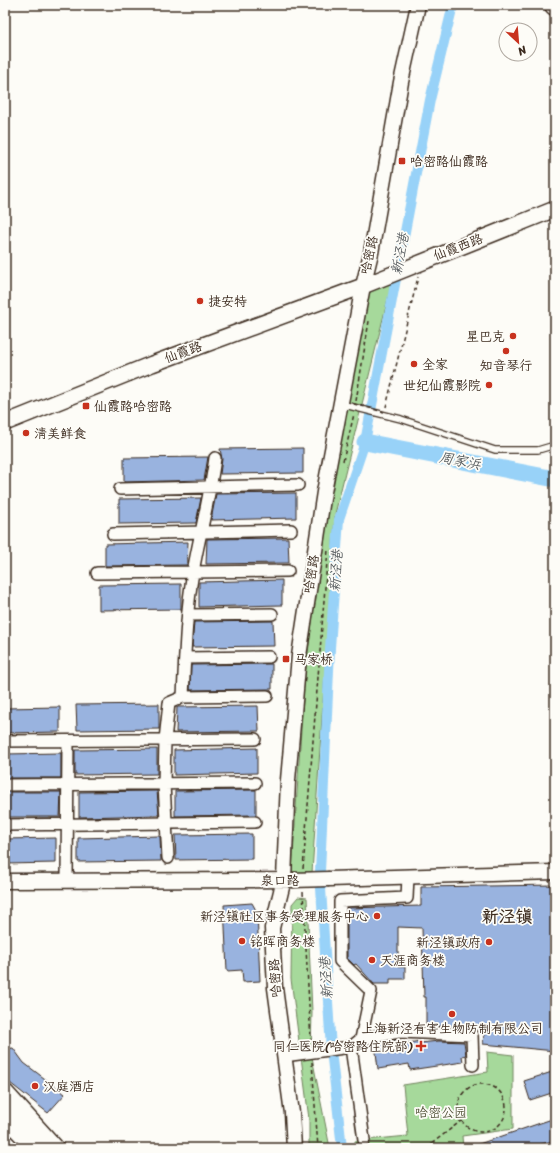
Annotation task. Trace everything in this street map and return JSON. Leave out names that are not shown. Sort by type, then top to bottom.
[{"type":"highway","points":[[5,1116],[36,1148]]},
{"type":"main road","name":"仙霞西路","points":[[363,286],[423,260],[555,209]]},
{"type":"main road","name":"仙霞路","points":[[5,423],[152,364],[363,286]]},
{"type":"main road","points":[[5,1093],[55,1148]]},
{"type":"street","name":"哈密路","points":[[294,1148],[292,1113],[275,988],[272,928],[293,880],[288,780],[299,656],[324,492],[350,405],[363,286],[371,253],[401,82],[418,5]]},
{"type":"street","points":[[184,697],[188,615],[193,572],[211,487],[215,458]]},
{"type":"street","points":[[120,489],[298,485]]},
{"type":"street","points":[[113,534],[291,530]]},
{"type":"street","points":[[97,573],[288,571]]},
{"type":"street","points":[[188,615],[272,614]]},
{"type":"street","points":[[185,658],[269,657]]},
{"type":"street","points":[[168,858],[164,784],[165,740],[169,704],[184,697],[267,696]]},
{"type":"street","points":[[5,741],[255,738]]},
{"type":"street","points":[[67,881],[68,741]]},
{"type":"street","points":[[5,786],[255,783]]},
{"type":"street","points":[[5,825],[255,822]]},
{"type":"street","name":"泉口路","points":[[5,881],[293,880],[555,872]]},
{"type":"street","points":[[361,1039],[370,991],[340,961],[340,901],[407,898],[408,876]]},
{"type":"street","points":[[284,1056],[351,1047],[361,1039],[399,1032],[472,1036],[473,1065]]},
{"type":"street","points":[[351,1047],[364,1140]]},
{"type":"lane","points":[[350,405],[384,414],[495,450],[538,450],[555,445]]},
{"type":"path","points":[[350,405],[384,414],[423,260]]},
{"type":"path","points":[[341,467],[350,405],[370,318]]},
{"type":"path","points":[[318,1148],[311,1052],[293,880],[329,542]]},
{"type":"path","points":[[486,1084],[499,1091],[506,1106],[502,1121],[496,1126],[482,1132],[467,1127],[461,1121],[458,1114],[460,1098],[470,1086],[486,1084]]},
{"type":"path","points":[[426,1148],[461,1121]]},
{"type":"green space","points":[[392,282],[335,514],[312,873],[292,872],[304,683],[323,538],[368,291]]},
{"type":"green space","points":[[298,897],[307,898],[312,1012],[311,1052],[330,1148],[309,1148],[309,1119],[291,979],[292,904]]},
{"type":"green space","name":"哈密公园","points":[[487,1052],[513,1055],[513,1129],[462,1136],[463,1148],[355,1148],[355,1141],[408,1136],[403,1085],[488,1072]]},
{"type":"building","points":[[303,448],[303,473],[220,474],[222,459],[220,449]]},
{"type":"building","points":[[208,457],[204,480],[124,482],[124,458]]},
{"type":"building","points":[[296,493],[296,518],[211,520],[216,494]]},
{"type":"building","points":[[201,498],[196,523],[119,524],[119,499]]},
{"type":"building","points":[[288,538],[289,563],[206,564],[207,539]]},
{"type":"building","points":[[188,542],[187,565],[105,566],[105,544]]},
{"type":"building","points":[[282,580],[282,605],[199,607],[199,582]]},
{"type":"building","points":[[181,584],[181,609],[99,610],[99,585]]},
{"type":"building","points":[[273,621],[274,646],[192,647],[194,622]]},
{"type":"building","points":[[272,664],[272,689],[190,690],[191,665]]},
{"type":"building","points":[[159,704],[159,729],[77,730],[76,705]]},
{"type":"building","points":[[258,706],[259,731],[176,732],[177,707]]},
{"type":"building","points":[[60,707],[60,732],[5,733],[5,708]]},
{"type":"building","points":[[257,748],[257,773],[174,775],[174,750]]},
{"type":"building","points":[[157,749],[157,774],[75,775],[75,750]]},
{"type":"building","points":[[61,753],[61,778],[5,778],[5,754]]},
{"type":"building","points":[[256,790],[256,815],[175,816],[175,791]]},
{"type":"building","points":[[157,791],[159,815],[79,817],[79,792]]},
{"type":"building","points":[[5,792],[61,792],[60,817],[5,817]]},
{"type":"building","points":[[252,834],[252,859],[176,860],[175,835]]},
{"type":"building","points":[[160,836],[161,861],[78,862],[78,838]]},
{"type":"building","points":[[56,838],[56,863],[5,864],[5,839]]},
{"type":"building","name":"新泾镇政府","points":[[555,885],[555,1051],[483,1044],[484,1034],[492,1033],[492,1026],[426,1026],[422,928],[398,927],[398,967],[405,967],[405,979],[390,979],[390,984],[374,984],[356,964],[354,965],[347,958],[347,908],[421,906],[421,887]]},
{"type":"building","name":"铭晖商务楼","points":[[252,903],[257,912],[260,981],[243,982],[242,970],[227,971],[224,905]]},
{"type":"building","points":[[397,1040],[397,1045],[420,1041],[420,1043],[439,1041],[464,1042],[466,1055],[462,1056],[463,1062],[410,1070],[409,1064],[378,1069],[375,1044]]},
{"type":"building","name":"汉庭酒店","points":[[13,1048],[24,1063],[65,1094],[48,1113],[5,1079],[5,1049]]},
{"type":"building","points":[[555,1071],[555,1092],[530,1100],[524,1081]]},
{"type":"building","points":[[555,1118],[555,1140],[529,1148],[473,1148],[473,1146]]},
{"type":"waterway","name":"新泾港","points":[[342,1148],[331,1050],[320,872],[330,648],[339,519],[365,442],[430,100],[453,5]]},
{"type":"waterway","name":"周家浜","points":[[365,442],[555,479]]},
{"type":"place","name":"哈密路仙霞路","points":[[402,161]]},
{"type":"place","name":"捷安特","points":[[200,301]]},
{"type":"place","name":"星巴克","points":[[513,336]]},
{"type":"place","name":"知音琴行","points":[[506,351]]},
{"type":"place","name":"全家","points":[[414,364]]},
{"type":"place","name":"世纪仙霞影院","points":[[489,385]]},
{"type":"place","name":"仙霞路哈密路","points":[[86,406]]},
{"type":"place","name":"清美鲜食","points":[[26,433]]},
{"type":"place","name":"马家桥","points":[[286,659]]},
{"type":"place","name":"新泾镇社区事务受理服务中心","points":[[377,916]]},
{"type":"place","name":"铭晖商务楼","points":[[242,941]]},
{"type":"place","name":"新泾镇政府","points":[[489,942]]},
{"type":"place","name":"天涯商务楼","points":[[372,960]]},
{"type":"place","name":"上海新泾有害生物防制有限公司","points":[[452,1014]]},
{"type":"place","name":"同仁医院(哈密路住院部)","points":[[421,1046]]},
{"type":"place","name":"汉庭酒店","points":[[35,1086]]},
{"type":"district","name":"新泾镇","points":[[507,916]]}]
